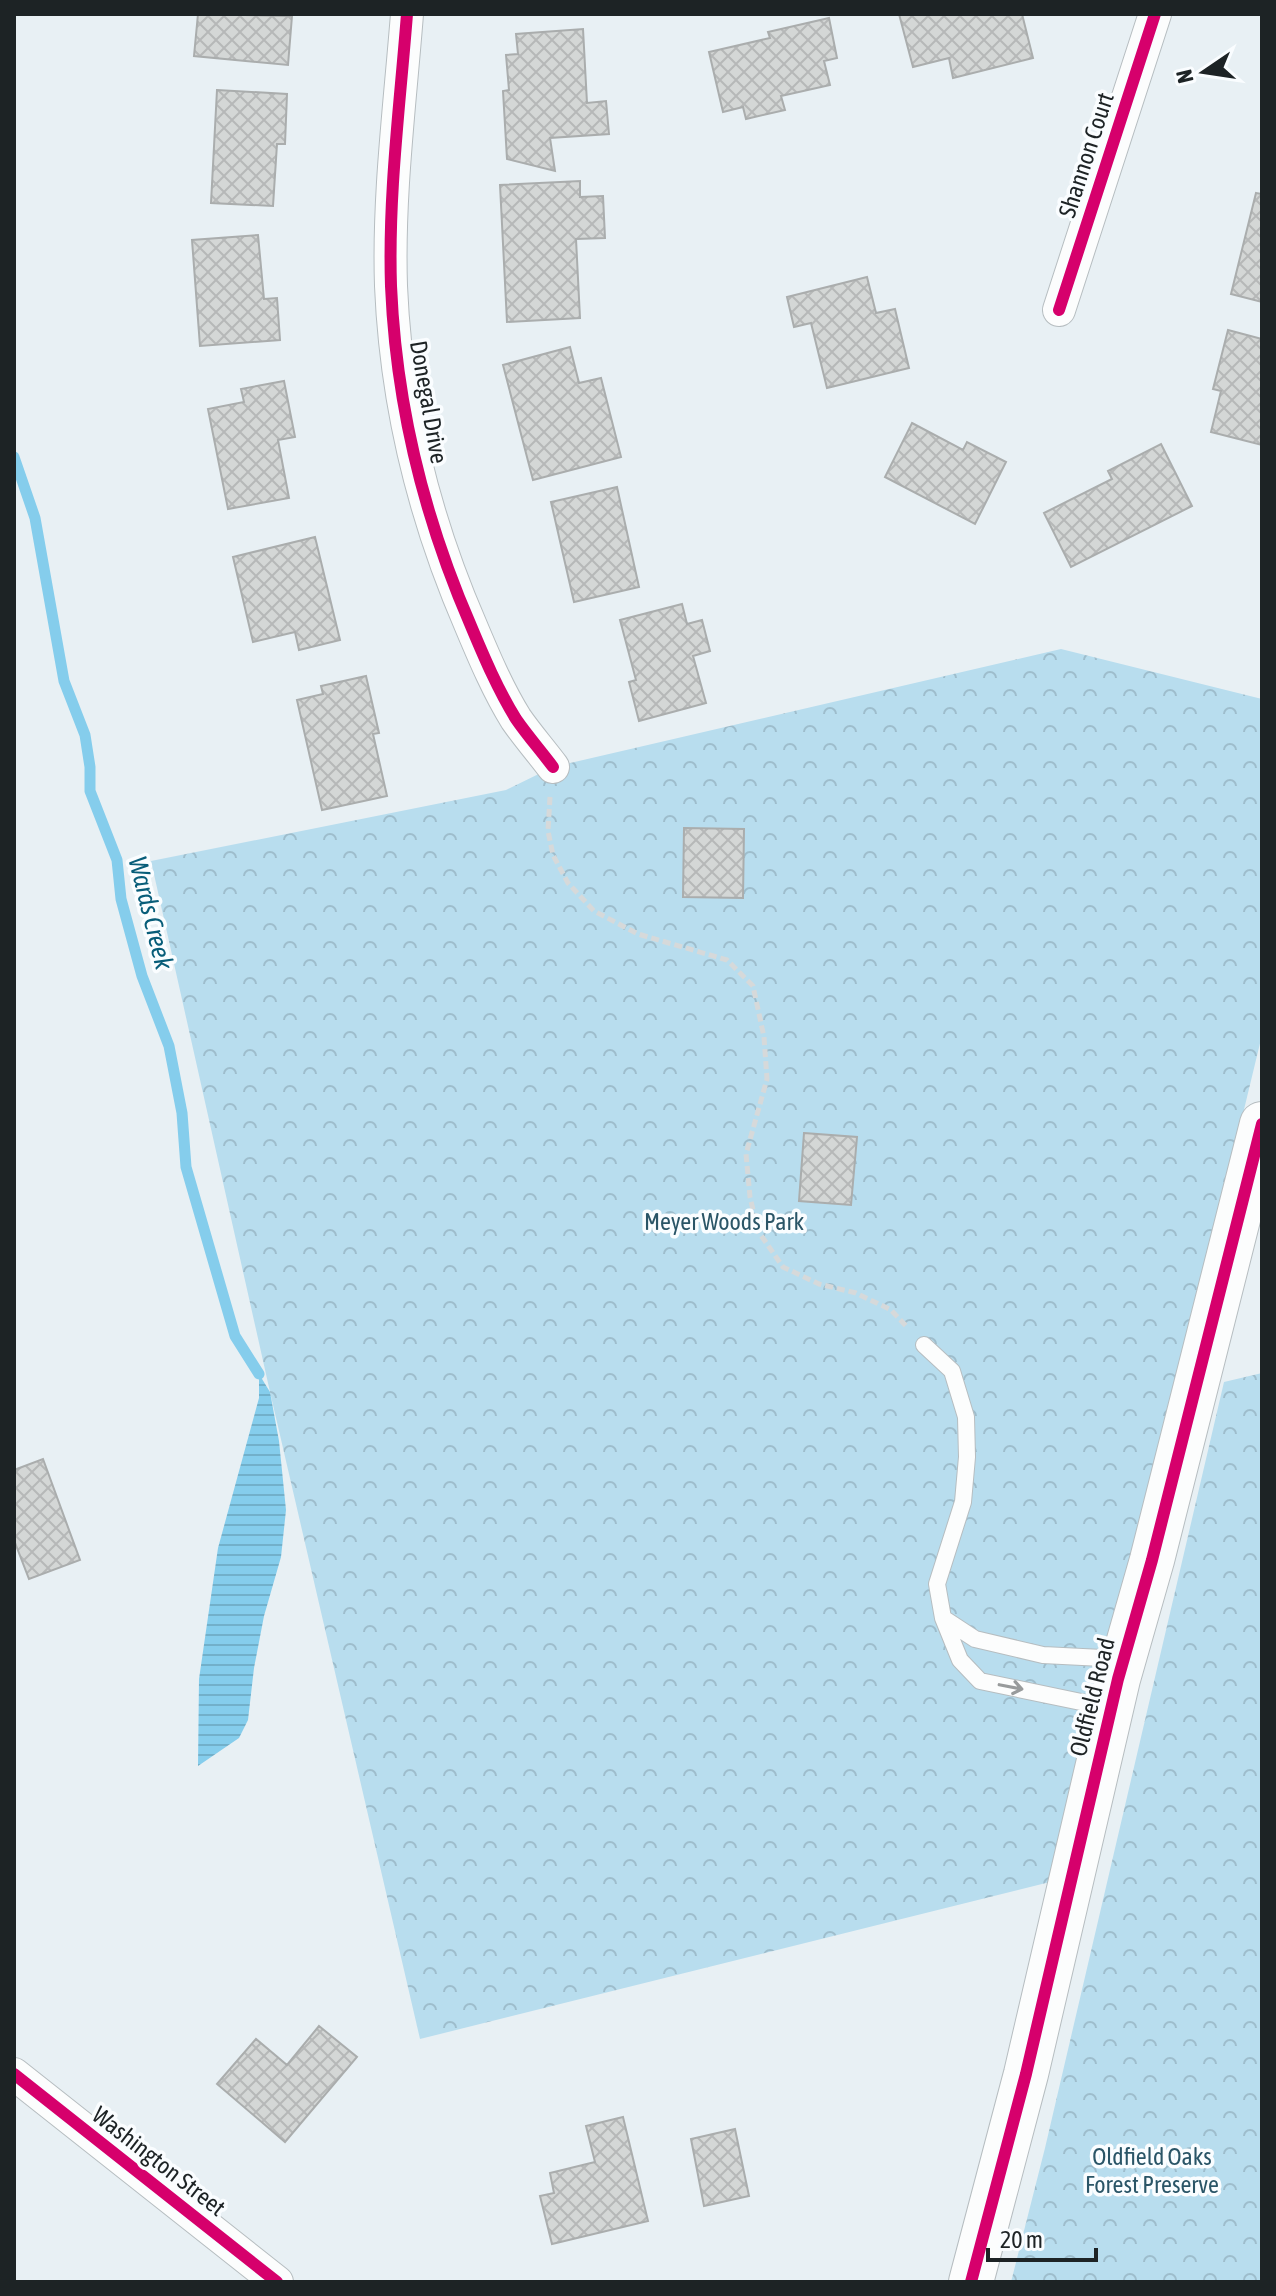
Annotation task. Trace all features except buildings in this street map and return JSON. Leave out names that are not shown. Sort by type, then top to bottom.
[{"type":"street","name":"Donegal Drive","points":[[407,14],[391,219],[391,287],[404,409],[427,511],[446,570],[487,665],[516,719],[553,767]]},
{"type":"street","name":"Shannon Court","points":[[1059,310],[1155,14]]},
{"type":"street","name":"Oldfield Road","points":[[971,2282],[1026,2074],[1111,1708],[1152,1560],[1262,1124]]},
{"type":"street","name":"Washington Street","points":[[14,2074],[277,2282]]},
{"type":"lane","points":[[924,1345],[952,1371],[966,1417],[967,1457],[963,1502],[937,1584],[943,1618],[960,1660],[980,1681],[1111,1708]]},
{"type":"lane","points":[[943,1618],[975,1639],[1043,1655],[1124,1659]]},
{"type":"path","points":[[553,767],[548,831],[553,855],[568,883],[594,911],[638,934],[727,960],[753,986],[764,1037],[767,1079],[746,1154],[750,1197],[758,1231],[783,1267],[819,1284],[856,1293],[891,1310],[924,1345]]},
{"type":"green space","name":"Meyer Woods Park","points":[[1061,649],[1262,699],[1262,1035],[1058,1880],[420,2039],[151,861],[506,790],[553,767]]},
{"type":"green space","name":"Oldfield Oaks Forest Preserve","points":[[1262,1373],[1262,2282],[1011,2282],[1224,1382]]},
{"type":"water","points":[[259,1374],[270,1392],[279,1441],[286,1510],[281,1557],[264,1616],[248,1720],[239,1738],[198,1766],[199,1679],[218,1548],[259,1398]]},
{"type":"waterway","name":"Wards Creek","points":[[14,457],[35,518],[64,681],[85,735],[90,791],[117,860],[121,899],[142,976],[169,1046],[182,1113],[186,1167],[235,1336],[259,1374]]},
{"type":"cycle path","points":[[407,14],[391,218],[394,330],[406,417],[439,544],[471,626],[509,708],[553,767]]},
{"type":"cycle path","points":[[1059,310],[1155,14]]},
{"type":"cycle path","points":[[971,2282],[1026,2074],[1118,1679],[1152,1560],[1262,1124]]},
{"type":"cycle path","points":[[14,2074],[277,2282]]}]
